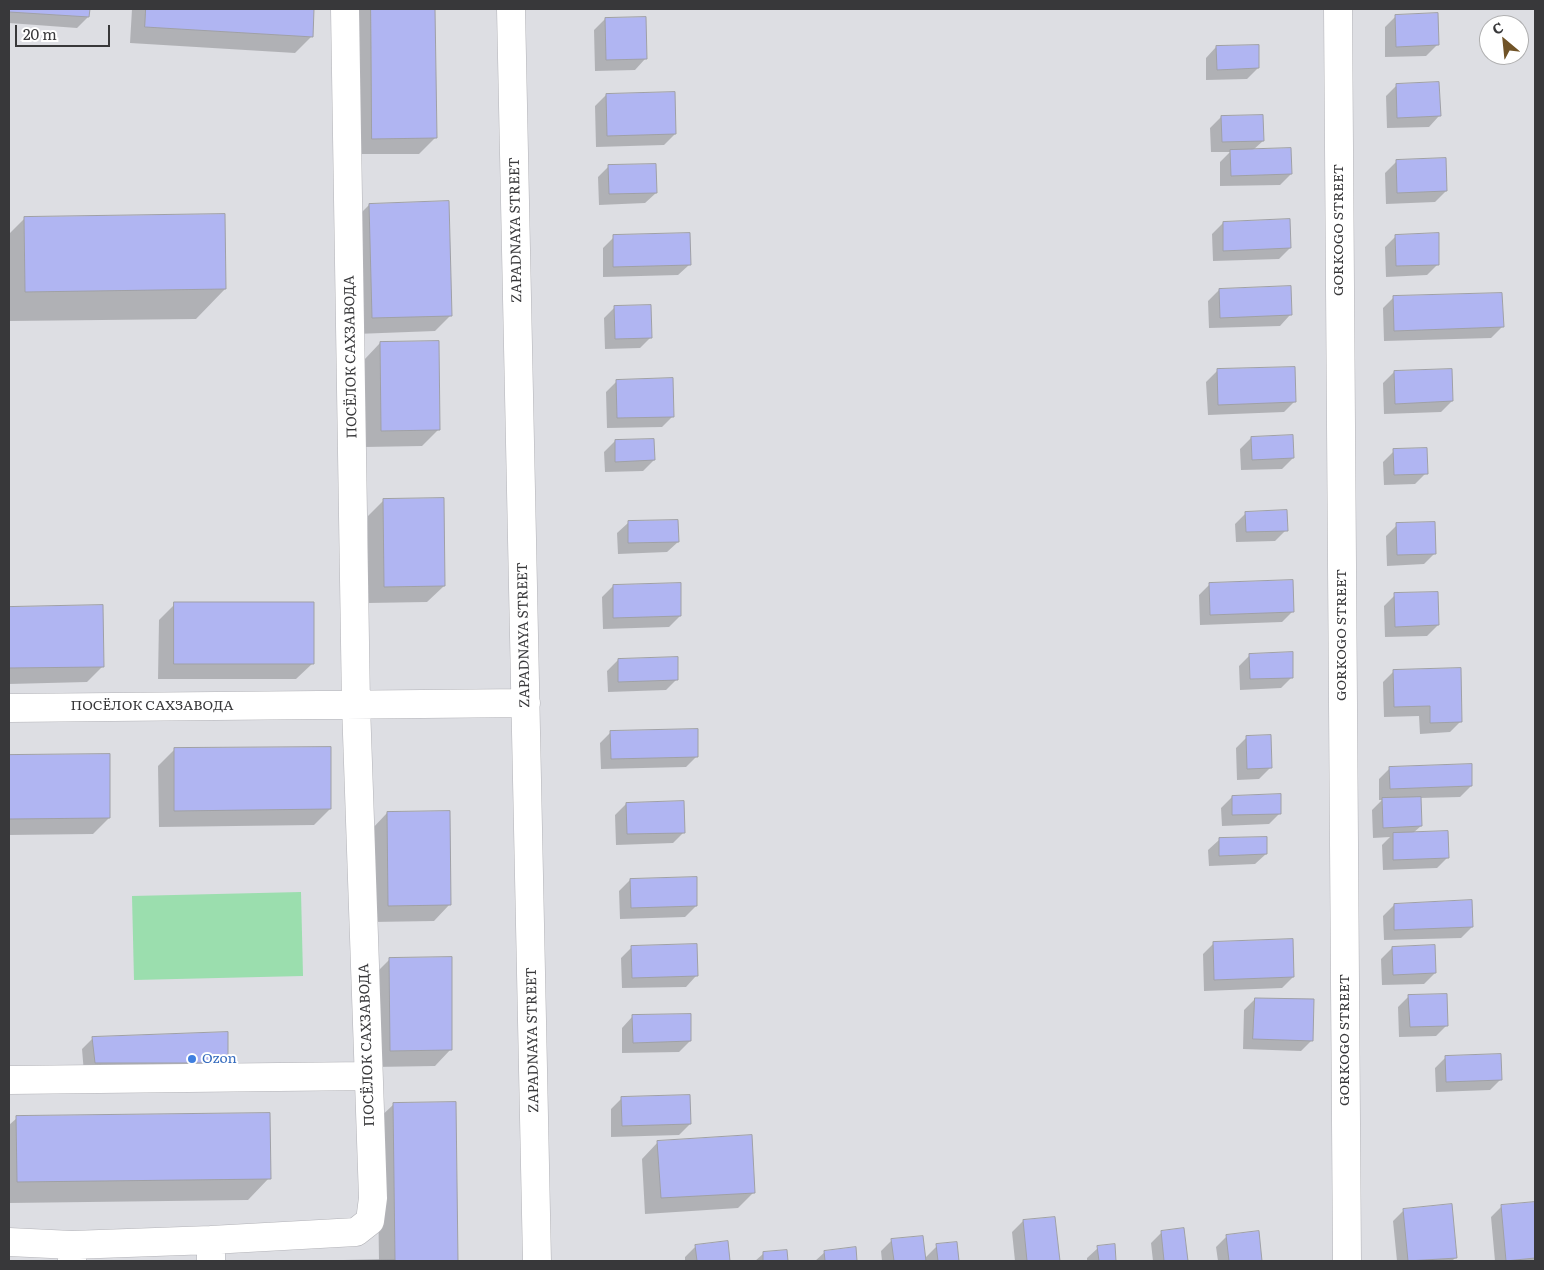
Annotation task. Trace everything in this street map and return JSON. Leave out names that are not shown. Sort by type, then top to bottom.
[{"type":"street","name":"ПОСЁЛОК САХЗАВОДА","points":[[9,1242],[72,1253],[211,1250],[356,1232],[370,1221],[373,1198],[356,705],[345,9]]},
{"type":"street","name":"ZAPADNAYA STREET","points":[[511,9],[537,1261]]},
{"type":"street","name":"GORKOGO STREET","points":[[1338,9],[1346,1261]]},
{"type":"street","name":"ПОСЁЛОК САХЗАВОДА","points":[[9,708],[526,703]]},
{"type":"street","points":[[9,1080],[368,1076]]},
{"type":"green space","points":[[301,892],[303,976],[134,980],[132,896]]},
{"type":"building","points":[[9,9],[90,9],[89,17],[9,12]]},
{"type":"building","points":[[146,9],[314,9],[313,37],[145,27]]},
{"type":"building","points":[[371,9],[435,9],[437,138],[372,139]]},
{"type":"building","points":[[1438,13],[1439,45],[1396,47],[1395,15]]},
{"type":"building","points":[[646,17],[647,59],[606,60],[605,18]]},
{"type":"building","points":[[1259,45],[1259,68],[1217,70],[1216,46]]},
{"type":"building","points":[[1439,82],[1441,116],[1397,118],[1396,84]]},
{"type":"building","points":[[675,92],[676,134],[607,136],[606,94]]},
{"type":"building","points":[[1263,115],[1264,141],[1222,142],[1221,116]]},
{"type":"building","points":[[1291,148],[1292,174],[1231,176],[1230,150]]},
{"type":"building","points":[[1446,158],[1447,191],[1397,193],[1396,160]]},
{"type":"building","points":[[656,164],[657,193],[609,194],[608,165]]},
{"type":"building","points":[[449,201],[452,316],[372,318],[369,204]]},
{"type":"building","points":[[225,214],[226,289],[25,292],[24,217]]},
{"type":"building","points":[[1290,219],[1291,248],[1223,251],[1223,222]]},
{"type":"building","points":[[690,233],[691,265],[613,267],[613,235]]},
{"type":"building","points":[[1439,233],[1439,265],[1396,266],[1395,235]]},
{"type":"building","points":[[1291,286],[1292,315],[1220,318],[1219,289]]},
{"type":"building","points":[[1502,293],[1504,327],[1394,331],[1393,296]]},
{"type":"building","points":[[651,305],[652,338],[615,339],[614,306]]},
{"type":"building","points":[[439,341],[440,430],[381,431],[380,342]]},
{"type":"building","points":[[1295,367],[1296,402],[1218,405],[1217,369]]},
{"type":"building","points":[[1452,369],[1453,401],[1395,404],[1394,371]]},
{"type":"building","points":[[673,378],[674,417],[617,418],[616,380]]},
{"type":"building","points":[[1293,435],[1294,458],[1252,460],[1251,437]]},
{"type":"building","points":[[654,439],[655,460],[615,462],[615,440]]},
{"type":"building","points":[[1427,448],[1428,474],[1394,475],[1393,449]]},
{"type":"building","points":[[444,498],[445,586],[384,587],[383,499]]},
{"type":"building","points":[[1287,510],[1288,531],[1246,532],[1245,512]]},
{"type":"building","points":[[678,520],[679,542],[628,543],[628,521]]},
{"type":"building","points":[[1435,522],[1436,554],[1397,555],[1396,523]]},
{"type":"building","points":[[1293,580],[1294,612],[1210,615],[1209,583]]},
{"type":"building","points":[[681,583],[681,616],[613,618],[613,585]]},
{"type":"building","points":[[1438,592],[1439,625],[1395,627],[1394,593]]},
{"type":"building","points":[[174,602],[314,602],[314,664],[174,664]]},
{"type":"building","points":[[103,605],[104,667],[9,668],[9,607]]},
{"type":"building","points":[[1293,652],[1293,678],[1250,679],[1249,654]]},
{"type":"building","points":[[678,657],[678,680],[618,682],[618,659]]},
{"type":"building","points":[[1461,668],[1462,722],[1430,723],[1430,706],[1394,707],[1393,670]]},
{"type":"building","points":[[698,729],[698,757],[611,759],[610,731]]},
{"type":"building","points":[[1271,735],[1272,768],[1247,769],[1246,736]]},
{"type":"building","points":[[331,747],[331,809],[174,811],[174,748]]},
{"type":"building","points":[[110,754],[110,818],[9,819],[9,755]]},
{"type":"building","points":[[1472,764],[1472,786],[1390,789],[1389,767]]},
{"type":"building","points":[[1281,794],[1281,814],[1232,815],[1232,796]]},
{"type":"building","points":[[1421,797],[1422,826],[1383,828],[1382,798]]},
{"type":"building","points":[[684,801],[685,833],[627,834],[626,803]]},
{"type":"building","points":[[450,811],[451,905],[388,906],[387,812]]},
{"type":"building","points":[[1448,831],[1449,858],[1393,860],[1393,833]]},
{"type":"building","points":[[1267,837],[1267,854],[1219,856],[1219,838]]},
{"type":"building","points":[[697,877],[697,906],[631,908],[630,879]]},
{"type":"building","points":[[1472,900],[1473,927],[1394,930],[1394,904]]},
{"type":"building","points":[[1293,939],[1294,977],[1214,980],[1213,942]]},
{"type":"building","points":[[697,944],[698,976],[632,978],[631,946]]},
{"type":"building","points":[[1435,945],[1436,973],[1393,975],[1392,947]]},
{"type":"building","points":[[452,957],[452,1050],[390,1051],[389,958]]},
{"type":"building","points":[[1447,994],[1448,1026],[1410,1027],[1408,995]]},
{"type":"building","points":[[1255,998],[1314,999],[1313,1041],[1253,1039]]},
{"type":"building","points":[[691,1014],[691,1041],[633,1043],[632,1015]]},
{"type":"building","points":[[228,1032],[228,1063],[95,1063],[92,1037]]},
{"type":"building","points":[[1501,1054],[1502,1080],[1446,1082],[1445,1056]]},
{"type":"building","points":[[690,1095],[691,1124],[622,1126],[621,1097]]},
{"type":"building","points":[[456,1102],[458,1261],[395,1261],[393,1103]]},
{"type":"building","points":[[270,1113],[271,1179],[17,1182],[16,1116]]},
{"type":"building","points":[[752,1135],[755,1193],[661,1198],[657,1141]]},
{"type":"building","points":[[1535,1202],[1535,1258],[1506,1261],[1501,1205]]},
{"type":"building","points":[[1452,1204],[1457,1258],[1408,1261],[1403,1209]]},
{"type":"building","points":[[1055,1217],[1060,1261],[1027,1261],[1023,1220]]},
{"type":"building","points":[[1184,1228],[1188,1261],[1164,1261],[1161,1231]]},
{"type":"building","points":[[1259,1231],[1262,1261],[1229,1261],[1226,1235]]},
{"type":"building","points":[[923,1236],[926,1261],[894,1261],[891,1239]]},
{"type":"building","points":[[728,1241],[730,1261],[697,1261],[695,1245]]},
{"type":"building","points":[[957,1242],[959,1261],[938,1261],[936,1244]]},
{"type":"building","points":[[1115,1244],[1116,1261],[1099,1261],[1097,1246]]},
{"type":"building","points":[[856,1247],[857,1261],[825,1261],[824,1251]]},
{"type":"building","points":[[787,1250],[788,1261],[763,1261],[763,1252]]},
{"type":"building","points":[[395,1260],[395,1261],[315,1261]]},
{"type":"place","name":"Ozon","points":[[192,1059]]}]
